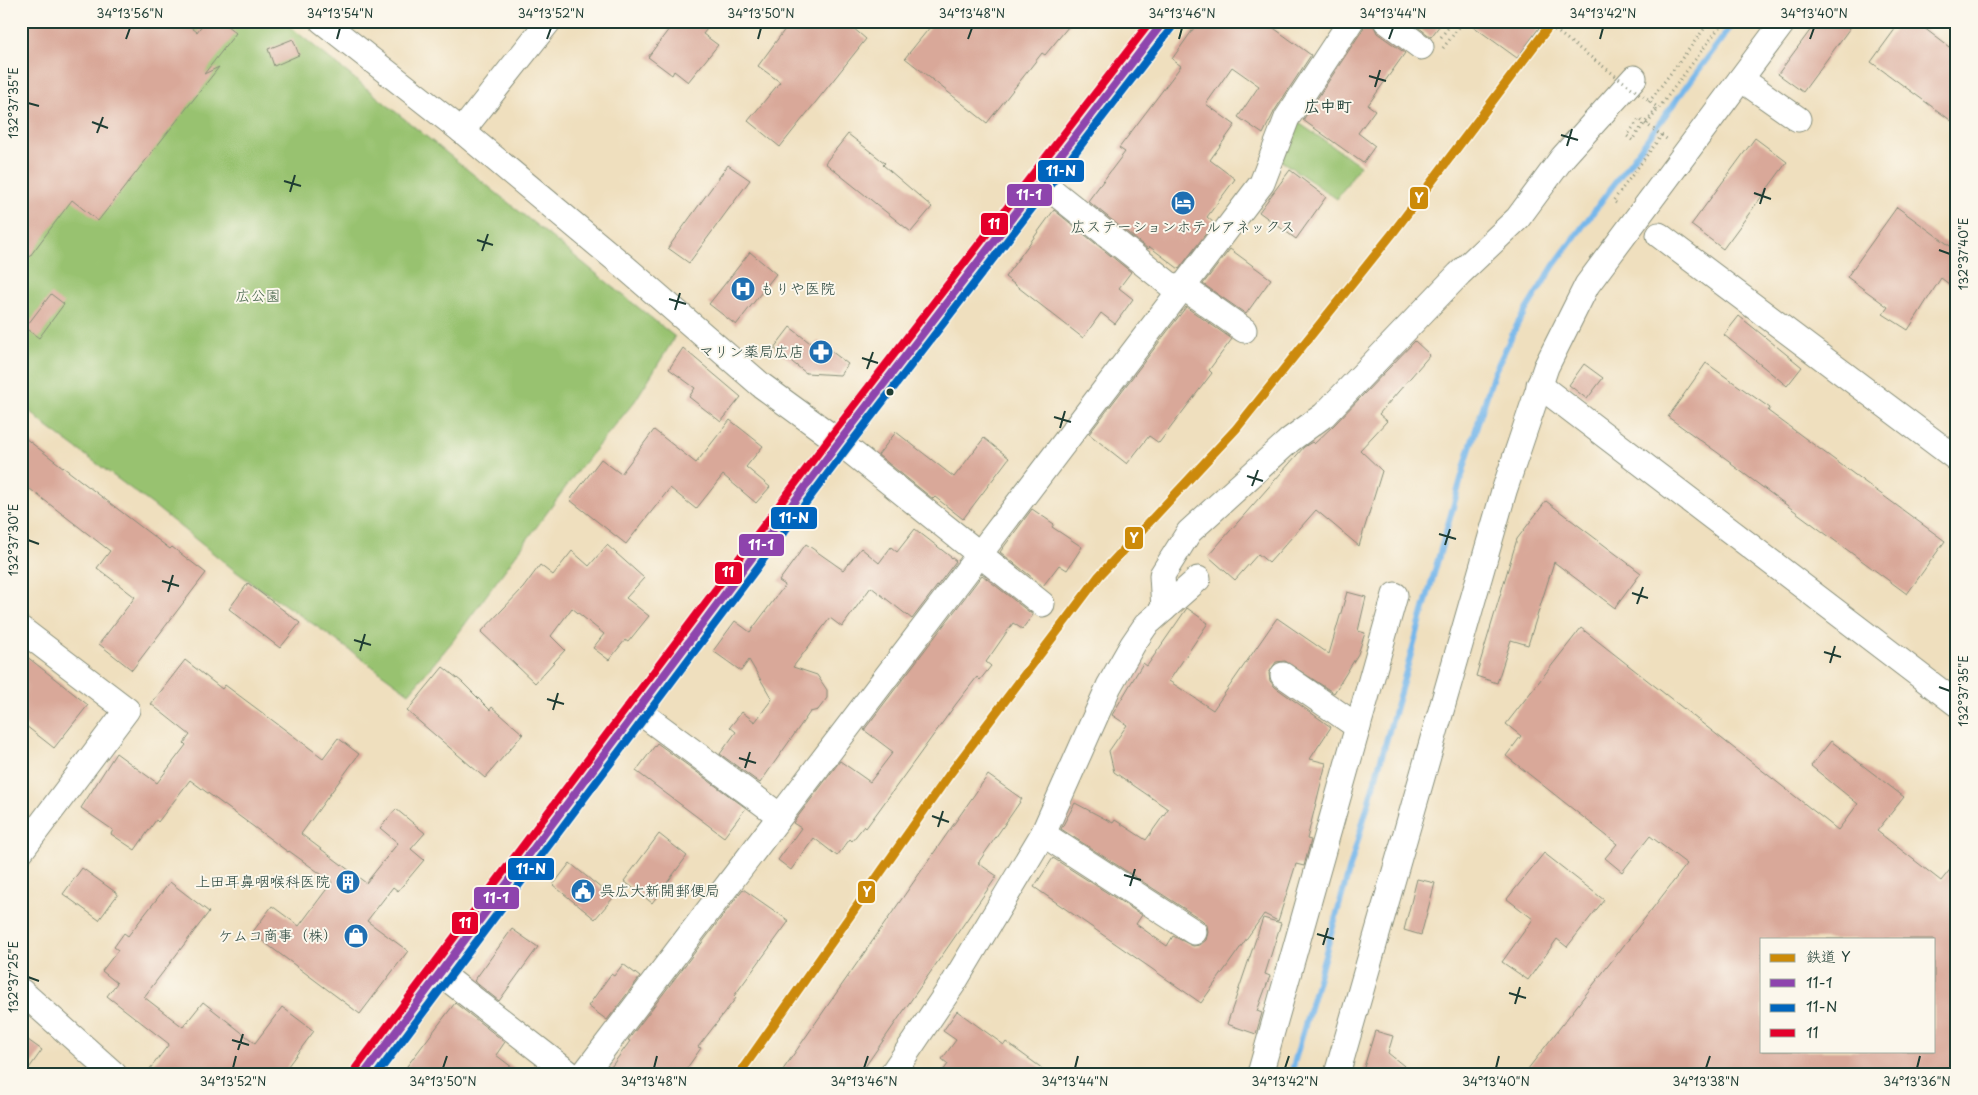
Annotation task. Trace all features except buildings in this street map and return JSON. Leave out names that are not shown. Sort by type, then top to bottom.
[{"type":"highway","points":[[364,1074],[838,442],[1164,21]]},
{"type":"street","points":[[322,21],[462,131],[626,268],[761,385],[838,442],[1042,604]]},
{"type":"street","points":[[462,131],[550,21]]},
{"type":"street","points":[[584,1074],[1262,183],[1287,118],[1351,21]]},
{"type":"street","points":[[1386,21],[1421,47]]},
{"type":"street","points":[[1337,1074],[1501,500],[1539,385],[1587,285],[1784,21]]},
{"type":"street","points":[[1164,609],[1162,575],[1189,532],[1290,440],[1324,415],[1460,274],[1518,218],[1563,157],[1634,78]]},
{"type":"street","points":[[1741,79],[1798,119]]},
{"type":"street","points":[[1040,181],[1181,289],[1244,330]]},
{"type":"street","points":[[1659,236],[1957,459]]},
{"type":"street","points":[[1539,385],[1957,704]]},
{"type":"street","points":[[892,1074],[952,984],[1043,834],[1109,686],[1146,625],[1198,579]]},
{"type":"street","points":[[1260,1074],[1395,595]]},
{"type":"street","points":[[21,629],[127,710],[21,851]]},
{"type":"street","points":[[1282,675],[1358,727]]},
{"type":"street","points":[[637,710],[780,816]]},
{"type":"street","points":[[1043,834],[1194,932]]},
{"type":"street","points":[[440,973],[570,1074]]},
{"type":"street","points":[[21,991],[114,1074]]},
{"type":"path","points":[[1543,21],[1657,107],[1632,140],[1626,136],[1640,119],[1648,125],[1669,141]]},
{"type":"path","points":[[1649,102],[1710,21]]},
{"type":"path","points":[[1648,125],[1724,21]]},
{"type":"path","points":[[1616,203],[1613,201],[1661,135]]},
{"type":"green space","name":"広公園","points":[[21,21],[283,21],[675,337],[635,401],[579,469],[452,642],[409,693],[322,630],[239,574],[153,505],[46,426],[21,403]]},
{"type":"green space","points":[[1296,121],[1360,165],[1337,199],[1280,160]]},
{"type":"waterway","points":[[1291,1074],[1469,451],[1494,373],[1518,323],[1554,265],[1735,21]]},
{"type":"rail line","name":"Y","points":[[739,1074],[949,775],[1099,576],[1236,429],[1392,234],[1553,21]]},
{"type":"transit line","name":"11","points":[[356,1068],[831,436],[1151,21]]},
{"type":"transit line","name":"11-1","points":[[364,1074],[839,442],[1164,21]]},
{"type":"transit line","name":"11-N","points":[[377,1074],[847,448],[1172,27]]},
{"type":"place","name":"広ステーションホテルアネックス","points":[[1183,203]]},
{"type":"place","name":"もりや医院","points":[[743,289]]},
{"type":"place","name":"マリン薬局広店","points":[[821,352]]},
{"type":"place","name":"上田耳鼻咽喉科医院","points":[[348,882]]},
{"type":"place","name":"呉広大新開郵便局","points":[[583,891]]},
{"type":"place","name":"ケムコ商事（株）","points":[[356,936]]},
{"type":"district","name":"広中町","points":[[1328,106]]}]
